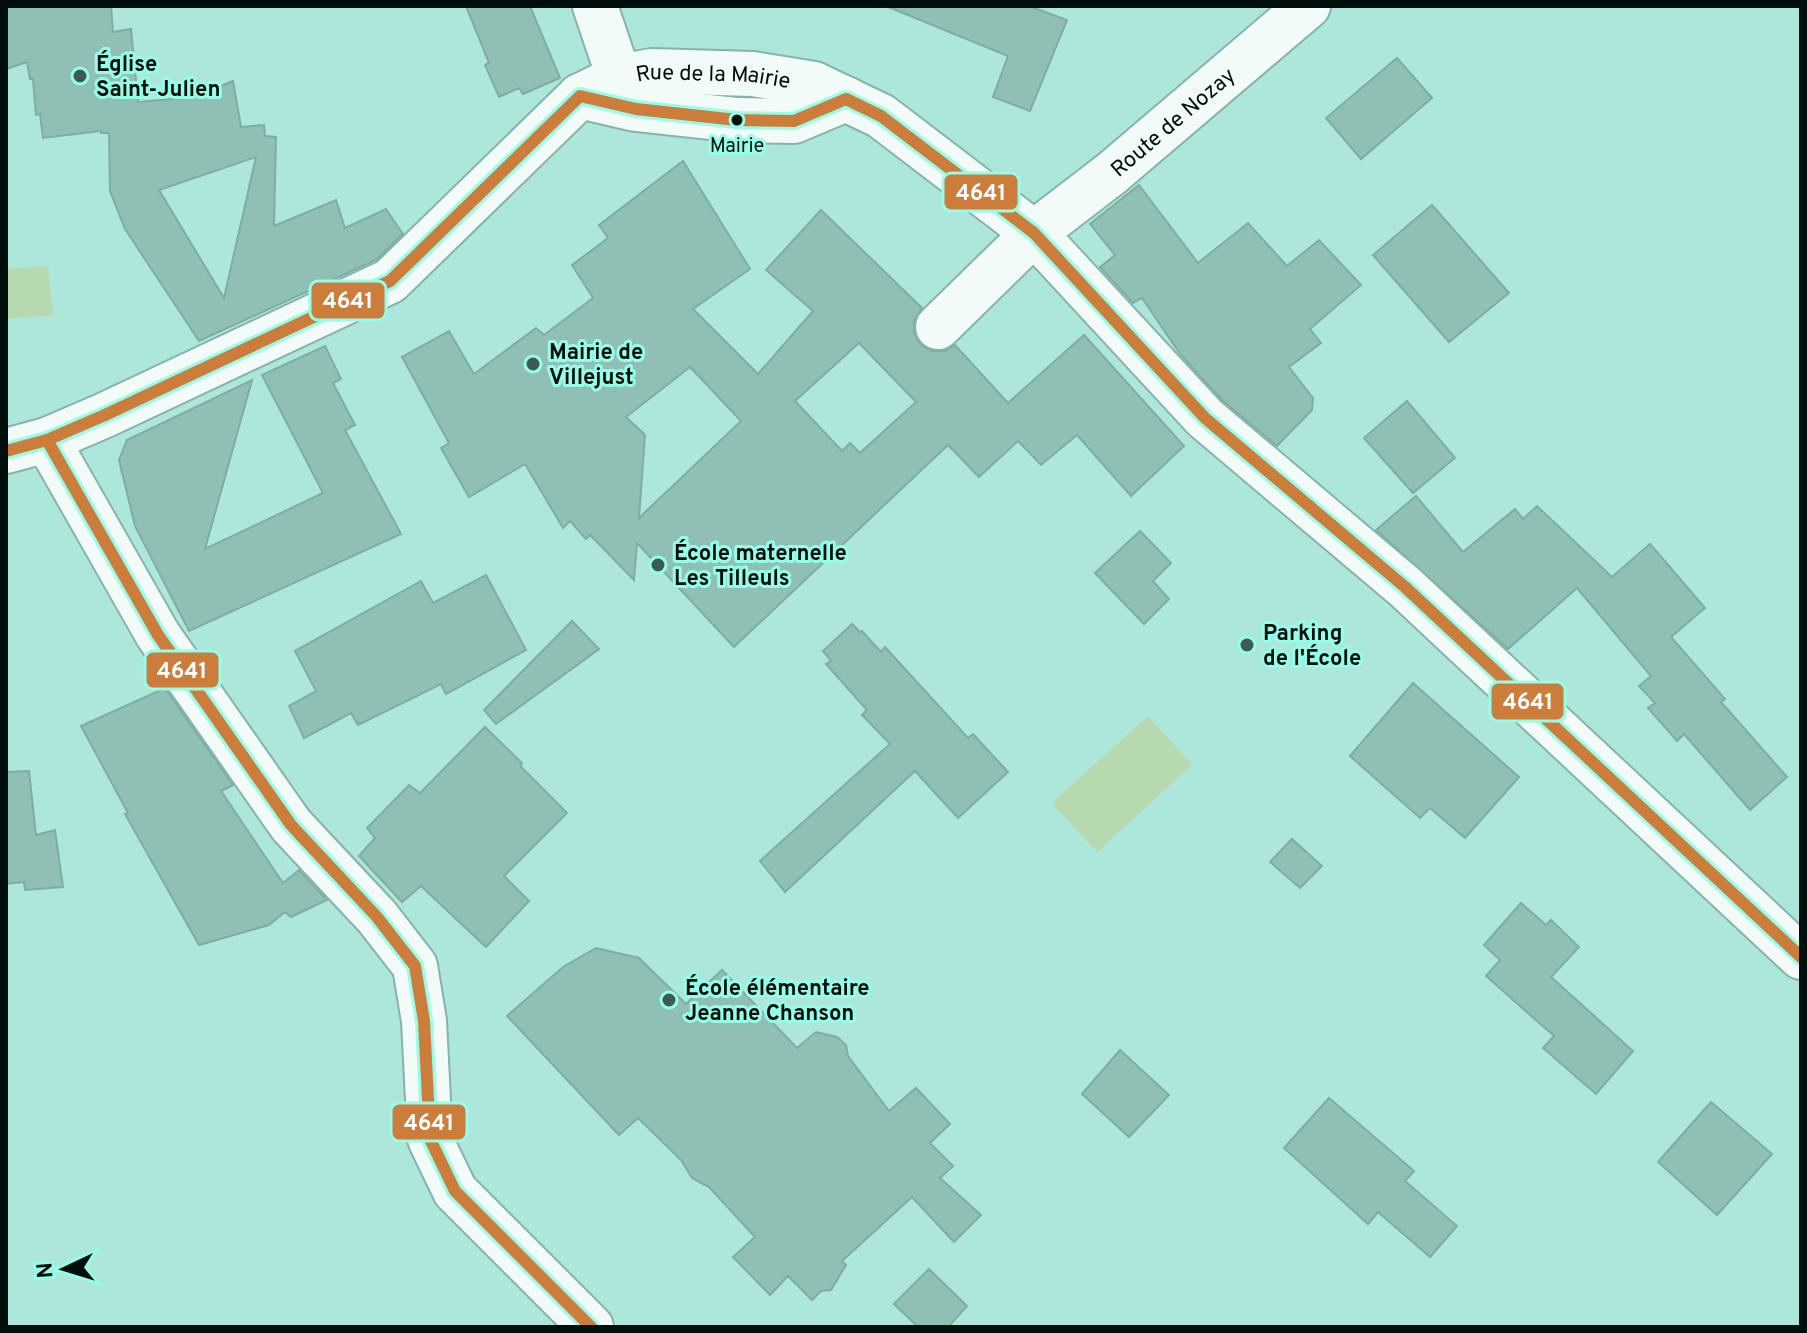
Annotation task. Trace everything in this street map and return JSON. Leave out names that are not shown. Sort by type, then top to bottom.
[{"type":"street","points":[[595,6],[619,77]]},
{"type":"street","name":"Route de Nozay","points":[[938,327],[1034,233],[1112,173],[1308,6]]},
{"type":"street","name":"Rue de la Mairie","points":[[26,445],[105,415],[390,281],[580,96],[619,77],[652,71],[753,74],[814,84],[881,116],[1034,233],[1205,418],[1405,587],[1801,957]]},
{"type":"street","name":"Rue de la Mairie","points":[[580,96],[636,109],[737,120],[794,121],[846,99]]},
{"type":"street","points":[[26,445],[291,825],[377,917],[415,966],[424,1021],[430,1139],[455,1191],[591,1327]]},
{"type":"green space","points":[[48,266],[53,315],[6,319],[6,269]]},
{"type":"green space","points":[[1148,716],[1192,765],[1097,852],[1052,803]]},
{"type":"building","points":[[6,6],[111,6],[113,32],[131,29],[138,102],[195,97],[233,81],[241,127],[264,125],[265,136],[276,137],[274,226],[336,200],[345,228],[386,209],[403,234],[376,260],[199,341],[125,229],[110,191],[109,133],[101,131],[43,138],[27,62],[6,69]],"holes":[[[256,157],[224,298],[159,190]]]},
{"type":"building","points":[[466,6],[530,6],[560,78],[523,94],[519,88],[499,97]]},
{"type":"building","points":[[886,6],[1029,6],[1067,20],[1030,111],[993,97],[1008,56]]},
{"type":"building","points":[[1397,58],[1432,98],[1361,159],[1326,118]]},
{"type":"building","points":[[683,161],[750,269],[693,309],[758,374],[813,311],[766,270],[821,210],[922,308],[914,321],[914,334],[920,344],[932,351],[945,351],[955,345],[1008,403],[1084,335],[1184,446],[1131,496],[1077,435],[1041,465],[1018,441],[979,477],[948,445],[734,647],[637,543],[634,580],[590,535],[586,539],[570,521],[563,528],[525,464],[469,497],[441,448],[449,443],[402,357],[449,331],[474,374],[536,328],[544,335],[593,298],[572,265],[608,238],[599,225]],"holes":[[[859,343],[916,402],[860,453],[850,443],[842,451],[795,401]],[[690,367],[741,421],[639,518],[645,435],[626,417]]]},
{"type":"building","points":[[1139,185],[1198,263],[1248,223],[1287,266],[1319,240],[1361,285],[1310,329],[1321,343],[1289,367],[1313,398],[1312,410],[1277,446],[1222,400],[1180,354],[1142,298],[1133,303],[1100,267],[1115,255],[1090,224]]},
{"type":"building","points":[[1432,205],[1509,293],[1449,342],[1373,255]]},
{"type":"building","points":[[325,346],[341,379],[333,383],[355,425],[345,430],[401,534],[189,631],[135,526],[119,460],[127,440],[252,380],[205,549],[323,493],[262,375]]},
{"type":"building","points":[[1407,401],[1455,458],[1413,493],[1364,438]]},
{"type":"building","points":[[1416,496],[1463,552],[1515,509],[1523,519],[1537,506],[1612,577],[1650,544],[1705,608],[1671,637],[1725,699],[1721,702],[1787,777],[1750,810],[1684,734],[1677,741],[1648,708],[1655,703],[1639,686],[1651,676],[1577,588],[1508,649],[1376,530]]},
{"type":"building","points":[[1140,531],[1171,563],[1153,581],[1169,599],[1144,624],[1095,573]]},
{"type":"building","points":[[486,575],[526,650],[446,694],[441,684],[358,725],[351,713],[304,738],[289,706],[316,691],[295,651],[421,581],[433,603]]},
{"type":"building","points":[[572,621],[599,649],[496,724],[484,710]]},
{"type":"building","points":[[852,624],[881,652],[885,647],[968,738],[973,734],[1008,772],[958,818],[915,771],[785,892],[760,861],[890,744],[862,715],[867,710],[826,664],[831,661],[823,651]]},
{"type":"building","points":[[1413,683],[1519,777],[1465,838],[1430,808],[1420,818],[1350,756]]},
{"type":"building","points":[[165,688],[233,785],[221,791],[283,883],[299,870],[327,900],[291,917],[285,912],[269,925],[199,945],[125,814],[128,813],[81,726]]},
{"type":"building","points":[[485,727],[567,813],[504,876],[529,901],[486,947],[421,886],[402,902],[359,856],[375,838],[367,828],[409,785],[420,793]]},
{"type":"building","points":[[29,771],[36,835],[55,830],[63,887],[25,890],[24,882],[6,884],[6,772]]},
{"type":"building","points":[[1292,839],[1322,866],[1300,888],[1270,862]]},
{"type":"building","points":[[1521,903],[1546,925],[1551,920],[1579,947],[1551,977],[1633,1051],[1596,1094],[1543,1048],[1554,1036],[1486,976],[1500,960],[1484,945]]},
{"type":"building","points":[[596,948],[639,958],[686,1004],[722,970],[797,1048],[816,1032],[837,1037],[846,1045],[848,1056],[889,1111],[916,1088],[950,1124],[930,1143],[953,1166],[940,1178],[981,1215],[954,1242],[912,1197],[842,1261],[846,1265],[831,1290],[821,1291],[812,1300],[788,1276],[770,1295],[733,1257],[755,1237],[709,1187],[692,1178],[681,1160],[638,1118],[619,1135],[507,1016],[563,967]]},
{"type":"building","points":[[1120,1050],[1169,1095],[1129,1137],[1082,1094]]},
{"type":"building","points":[[1329,1098],[1414,1171],[1405,1181],[1457,1226],[1430,1257],[1378,1212],[1368,1224],[1284,1148]]},
{"type":"building","points":[[1711,1102],[1772,1154],[1717,1215],[1658,1162]]},
{"type":"building","points":[[929,1269],[967,1306],[948,1327],[918,1327],[894,1304]]},
{"type":"transit line","name":"4641","points":[[6,451],[47,440],[105,415],[390,281],[580,96],[636,109],[737,120],[794,121],[846,99],[881,116],[1034,233],[1205,418],[1405,587],[1801,957]]},
{"type":"transit line","name":"4641","points":[[47,440],[158,635],[291,825],[377,917],[415,966],[424,1021],[430,1139],[455,1191],[591,1327]]},
{"type":"place","name":"Église Saint-Julien","points":[[80,76]]},
{"type":"place","name":"Mairie","points":[[737,120]]},
{"type":"place","name":"Mairie de Villejust","points":[[533,364]]},
{"type":"place","name":"École maternelle Les Tilleuls","points":[[658,565]]},
{"type":"place","name":"Parking de l'École","points":[[1247,645]]},
{"type":"place","name":"École élémentaire Jeanne Chanson","points":[[669,1000]]}]
